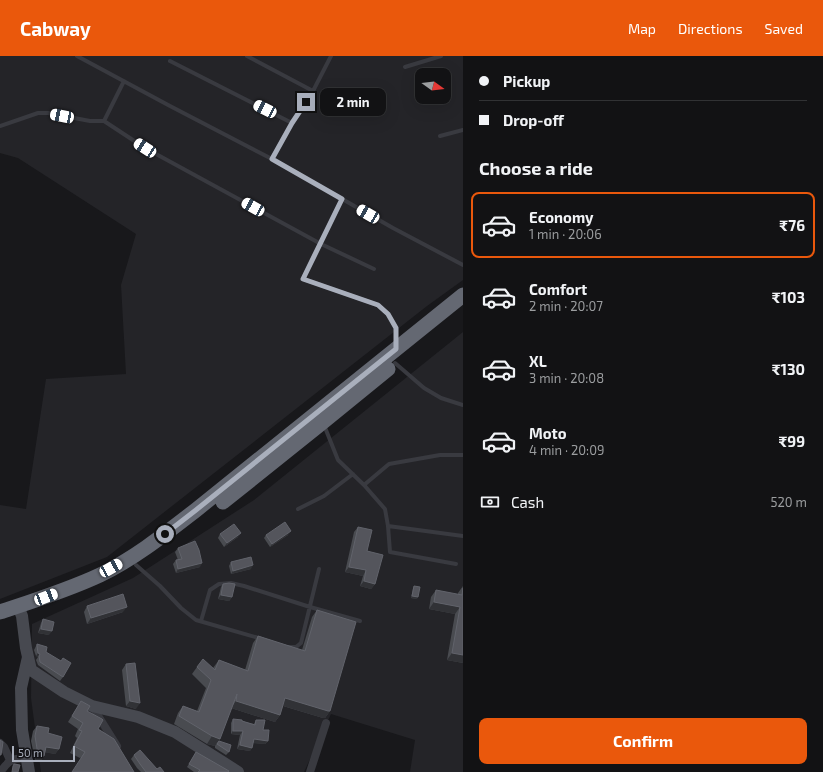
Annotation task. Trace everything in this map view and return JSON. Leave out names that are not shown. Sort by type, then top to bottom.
[{"type":"highway","points":[[0,612],[20,611],[49,606],[104,584],[161,550],[323,422],[463,295]]},
{"type":"highway","points":[[0,623],[52,594],[100,575],[155,541],[395,356],[463,308]]},
{"type":"street","points":[[20,611],[31,670],[64,692],[92,706],[138,717],[175,732],[238,772]]},
{"type":"street","points":[[28,657],[21,688],[22,730],[29,772]]},
{"type":"street","points":[[92,706],[120,750]]},
{"type":"street","points":[[310,772],[326,723]]},
{"type":"street","points":[[0,743],[4,747],[10,760]]},
{"type":"street","points":[[0,772],[10,760],[26,758]]},
{"type":"lane","points":[[77,56],[272,159],[393,228],[463,265]]},
{"type":"lane","points":[[248,56],[313,91]]},
{"type":"lane","points":[[272,159],[292,123],[313,91],[331,56]]},
{"type":"lane","points":[[405,67],[441,56]]},
{"type":"lane","points":[[170,61],[292,123]]},
{"type":"lane","points":[[104,121],[124,81]]},
{"type":"lane","points":[[0,126],[38,113],[48,113],[90,121],[104,121],[145,148],[321,244],[374,269]]},
{"type":"lane","points":[[440,136],[463,130]]},
{"type":"lane","points":[[342,199],[303,279],[378,305],[388,314],[396,328],[395,356],[424,388],[441,398],[463,405]]},
{"type":"lane","points":[[323,422],[338,460],[364,485],[385,509],[390,552],[456,564]]},
{"type":"lane","points":[[364,485],[389,464],[440,455],[463,455]]},
{"type":"lane","points":[[298,508],[324,496],[353,474]]},
{"type":"lane","points":[[388,526],[463,536]]},
{"type":"lane","points":[[136,565],[160,586],[180,608],[196,620],[268,641]]},
{"type":"lane","points":[[282,645],[296,647],[301,643],[319,569]]},
{"type":"lane","points":[[201,621],[210,590],[219,584],[230,583],[360,621]]},
{"type":"shaded area","points":[[0,56],[463,56],[463,280],[427,306],[107,557],[0,599],[0,505],[26,509],[46,379],[126,374],[121,285],[136,234],[18,158],[0,153]]},
{"type":"shaded area","points":[[463,332],[463,772],[410,772],[415,740],[331,714],[304,772],[41,772],[31,698],[32,624],[133,578],[254,500]]},
{"type":"building","points":[[285,522],[291,531],[272,544],[266,535]]},
{"type":"building","points":[[234,524],[241,533],[227,543],[220,534]]},
{"type":"building","points":[[358,527],[372,530],[367,551],[383,555],[375,584],[364,581],[366,570],[349,567]]},
{"type":"building","points":[[195,541],[202,563],[178,569],[176,560],[182,559],[178,548]]},
{"type":"building","points":[[251,557],[253,565],[233,571],[231,562]]},
{"type":"building","points":[[223,584],[235,584],[232,597],[221,595]]},
{"type":"building","points":[[414,586],[420,587],[418,597],[412,596]]},
{"type":"building","points":[[463,588],[463,655],[452,653],[460,607],[434,602],[436,590],[462,595]]},
{"type":"building","points":[[123,594],[127,607],[91,618],[87,606]]},
{"type":"building","points":[[317,610],[356,622],[330,711],[285,698],[280,715],[236,701],[237,694],[220,739],[212,736],[179,716],[183,706],[199,712],[211,680],[197,667],[203,659],[215,670],[219,660],[248,671],[258,636],[305,651]]},
{"type":"building","points":[[43,619],[54,622],[52,631],[41,629]]},
{"type":"building","points":[[37,644],[47,647],[46,652],[61,661],[63,658],[71,663],[63,677],[40,662],[40,654],[38,653]]},
{"type":"building","points":[[135,663],[140,703],[130,701],[126,664]]},
{"type":"building","points":[[81,701],[90,706],[87,711],[103,720],[98,729],[114,739],[134,772],[72,772],[85,752],[74,746],[82,731],[79,730],[83,723],[72,716]]},
{"type":"building","points":[[233,719],[242,720],[255,725],[256,720],[265,720],[263,730],[269,730],[268,741],[254,739],[252,748],[240,745],[243,731],[233,731]]},
{"type":"building","points":[[37,726],[49,728],[48,733],[62,737],[59,749],[46,747],[44,756],[38,755],[35,736]]},
{"type":"building","points":[[0,740],[3,742],[1,755],[0,755]]},
{"type":"building","points":[[219,741],[231,745],[229,752],[217,744]]},
{"type":"building","points":[[140,750],[157,769],[160,767],[164,772],[146,772],[134,755]]},
{"type":"building","points":[[196,752],[229,771],[198,772],[200,770],[189,764]]},
{"type":"building","points":[[14,764],[20,765],[18,772],[12,772]]},
{"type":"route","points":[[165,534],[396,349],[396,328],[388,314],[378,305],[303,279],[342,199],[272,159],[292,123],[306,102]]}]
